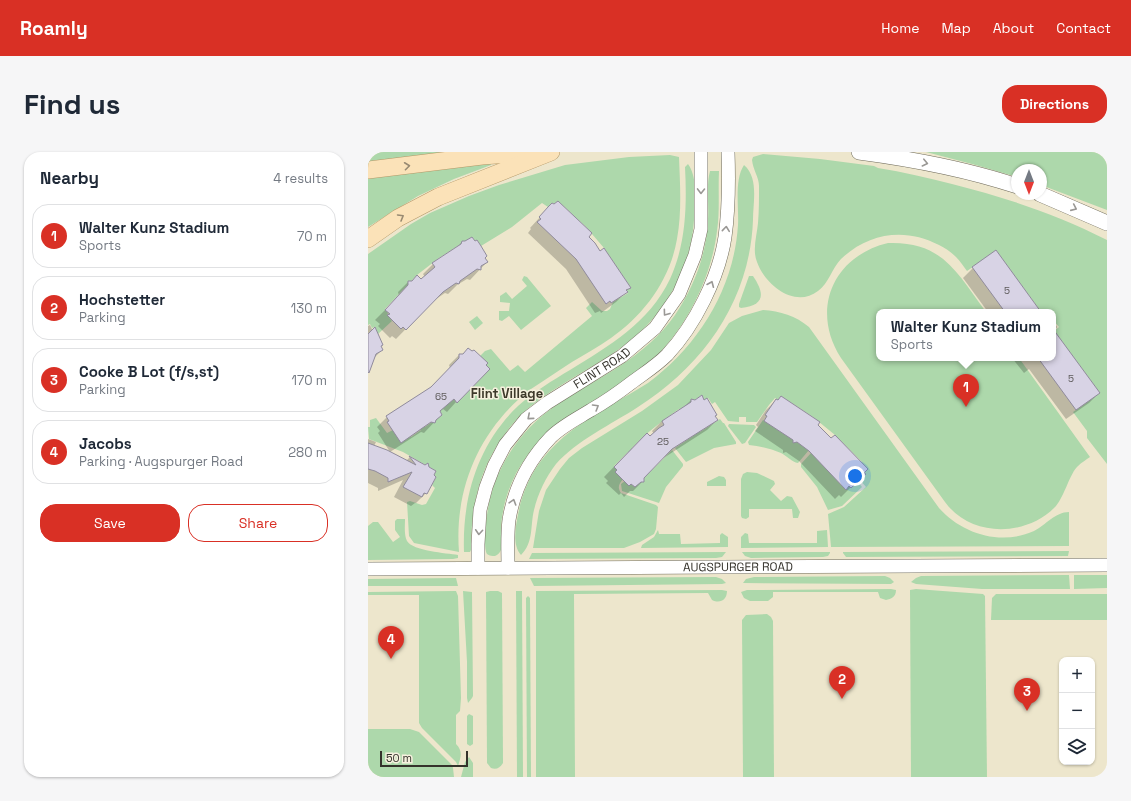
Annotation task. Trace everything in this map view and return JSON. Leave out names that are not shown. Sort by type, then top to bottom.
[{"type":"main road","points":[[368,170],[482,156],[538,152]]},
{"type":"main road","points":[[368,239],[398,218],[438,197],[551,152]]},
{"type":"main road","points":[[859,152],[896,155],[962,170],[1011,184]]},
{"type":"main road","points":[[1047,197],[1107,223]]},
{"type":"street","name":"FLINT ROAD","points":[[478,568],[480,510],[486,487],[494,466],[505,445],[526,419],[547,403],[622,356],[655,328],[679,294],[695,255],[701,229],[701,152]]},
{"type":"street","points":[[508,568],[509,521],[512,504],[521,478],[531,462],[551,437],[610,399],[650,370],[666,356],[685,332],[700,307],[718,267],[725,237],[728,202],[728,152]]},
{"type":"street","name":"AUGSPURGER ROAD","points":[[368,569],[1107,565]]},
{"type":"shaded area","points":[[368,152],[1107,152],[1107,777],[368,777]]},
{"type":"green space","points":[[368,152],[460,152],[368,164]]},
{"type":"green space","points":[[926,152],[1107,152],[1107,210],[1047,187],[1047,164],[1011,164],[1011,175]]},
{"type":"green space","points":[[763,154],[820,159],[874,166],[906,173],[992,195],[1031,208],[1069,222],[1107,240],[1107,464],[1087,438],[1087,431],[1073,412],[1100,393],[1056,334],[1056,329],[1059,327],[1056,324],[1056,309],[1039,309],[996,251],[967,271],[959,260],[948,250],[926,239],[900,235],[875,238],[863,243],[841,259],[828,280],[818,291],[809,296],[791,296],[782,292],[767,279],[757,262],[755,242],[758,218],[759,186],[752,160],[753,157]]},
{"type":"green space","points":[[670,155],[679,157],[679,229],[674,254],[662,282],[654,295],[645,307],[623,329],[531,389],[513,405],[498,422],[484,441],[474,461],[466,483],[461,505],[459,552],[414,543],[409,536],[407,502],[410,501],[422,505],[426,504],[435,488],[432,485],[436,477],[434,475],[436,471],[403,452],[369,439],[368,427],[370,427],[370,420],[376,418],[387,433],[393,430],[398,438],[411,437],[421,430],[418,425],[422,423],[425,427],[442,415],[440,411],[449,399],[452,401],[454,399],[457,403],[490,369],[486,365],[488,363],[480,356],[485,351],[491,349],[510,371],[518,365],[525,372],[592,316],[586,308],[592,302],[602,311],[607,311],[610,309],[613,302],[628,293],[626,290],[631,288],[604,248],[586,227],[558,201],[554,204],[552,203],[548,207],[542,203],[512,227],[481,246],[477,240],[475,241],[472,237],[439,258],[417,275],[385,309],[388,313],[387,315],[392,321],[378,334],[375,327],[372,328],[370,324],[368,325],[368,254],[411,224],[430,213],[499,185],[565,165],[629,157]]},
{"type":"green space","points":[[490,162],[491,165],[454,179],[418,196],[368,227],[368,178]]},
{"type":"green space","points":[[688,164],[695,183],[695,206],[692,239],[681,275],[672,291],[662,307],[637,335],[611,355],[538,401],[517,419],[505,434],[487,464],[481,480],[476,496],[473,514],[471,550],[470,552],[464,552],[466,511],[475,473],[492,437],[504,421],[518,406],[537,391],[599,352],[627,332],[651,308],[661,295],[675,266],[682,238],[686,196],[685,167]]},
{"type":"green space","points":[[744,165],[749,170],[752,177],[754,191],[750,249],[743,277],[733,303],[719,328],[703,350],[662,390],[638,407],[584,440],[556,464],[540,491],[534,510],[530,539],[521,555],[518,551],[515,534],[524,493],[535,471],[548,452],[565,436],[584,422],[648,383],[666,368],[683,352],[710,314],[721,293],[735,249],[738,225],[738,186],[741,171]]},
{"type":"green space","points":[[710,171],[719,171],[717,231],[714,250],[708,270],[692,308],[681,326],[655,358],[640,371],[565,419],[535,445],[517,472],[506,498],[501,526],[501,551],[495,556],[488,555],[485,546],[485,535],[490,498],[502,466],[520,438],[544,414],[621,365],[650,343],[663,330],[682,304],[694,281],[705,244],[708,219],[708,189]]},
{"type":"green space","points":[[888,243],[907,244],[922,247],[936,254],[947,262],[957,273],[984,309],[876,309],[876,361],[1021,361],[1090,457],[1075,469],[1056,506],[1044,516],[1030,524],[1015,528],[999,529],[984,527],[969,522],[956,514],[945,502],[841,358],[832,340],[828,322],[828,304],[832,287],[841,272],[853,260],[869,250]]},
{"type":"green space","points":[[524,276],[527,277],[551,306],[521,330],[509,316],[502,321],[499,320],[499,311],[509,311],[510,303],[500,302],[500,296],[506,292],[512,299],[527,286],[522,280]]},
{"type":"green space","points":[[749,276],[753,276],[760,288],[760,298],[755,304],[749,307],[741,308],[739,307],[739,304]]},
{"type":"green space","points":[[763,310],[788,315],[809,327],[939,508],[948,517],[970,531],[983,535],[1008,537],[1034,531],[1055,516],[1069,512],[1069,546],[831,547],[828,514],[844,507],[866,487],[860,480],[865,474],[862,462],[835,435],[813,417],[781,396],[778,400],[775,398],[757,422],[746,422],[746,417],[739,417],[739,422],[728,421],[715,402],[712,404],[708,398],[704,400],[702,395],[684,407],[687,411],[679,409],[654,427],[632,448],[635,452],[632,455],[628,452],[614,466],[623,479],[619,486],[621,493],[658,507],[656,529],[654,534],[640,542],[624,548],[533,548],[539,511],[546,490],[569,458],[582,448],[642,411],[678,385],[711,350],[729,323],[742,316]]},
{"type":"green space","points":[[477,316],[483,323],[475,330],[469,322]]},
{"type":"green space","points":[[720,419],[724,423],[736,444],[714,448],[686,462],[675,448],[696,434],[697,427],[700,432]]},
{"type":"green space","points":[[763,420],[809,450],[798,463],[783,454],[749,445],[748,442]]},
{"type":"green space","points":[[729,424],[754,425],[756,427],[745,443],[742,444],[728,426]]},
{"type":"green space","points":[[672,450],[683,466],[666,487],[659,503],[622,491],[621,484],[625,481],[629,486],[631,484],[635,487]]},
{"type":"green space","points":[[811,453],[846,489],[849,486],[851,488],[858,482],[862,487],[842,506],[828,510],[817,487],[801,467],[801,464]]},
{"type":"green space","points":[[747,472],[757,473],[774,481],[775,484],[770,490],[781,501],[787,496],[792,497],[800,512],[798,518],[793,518],[792,509],[749,509],[749,517],[746,519],[742,518],[741,479],[743,474]]},
{"type":"green space","points":[[719,476],[724,477],[726,480],[726,486],[707,486],[707,482]]},
{"type":"green space","points":[[397,519],[405,519],[405,536],[410,544],[423,549],[458,555],[458,558],[368,560],[368,526],[373,522],[378,522],[393,542],[400,537],[395,530],[395,521]]},
{"type":"green space","points":[[658,530],[659,534],[680,534],[681,544],[720,543],[720,535],[722,533],[728,537],[728,547],[641,548],[642,545],[654,537]]},
{"type":"green space","points":[[827,530],[828,547],[741,548],[741,537],[745,533],[748,534],[749,543],[817,543],[817,531]]},
{"type":"green space","points":[[1069,551],[1068,556],[846,557],[843,553],[843,552]]},
{"type":"green space","points":[[726,552],[722,557],[716,558],[529,559],[532,553]]},
{"type":"green space","points":[[742,552],[830,553],[828,556],[823,557],[751,558],[745,556]]},
{"type":"green space","points":[[1069,575],[1070,589],[982,589],[916,584],[911,582],[921,576]]},
{"type":"green space","points":[[1074,575],[1107,575],[1107,588],[1074,589]]},
{"type":"green space","points":[[885,576],[894,582],[891,584],[743,583],[746,579],[754,577]]},
{"type":"green space","points":[[716,577],[722,579],[726,583],[534,586],[530,578]]},
{"type":"green space","points":[[456,578],[458,586],[368,586],[368,579]]},
{"type":"green space","points":[[916,589],[983,594],[985,596],[987,777],[911,777],[910,590]]},
{"type":"green space","points":[[747,590],[896,590],[895,594],[886,600],[880,598],[878,592],[773,592],[773,597],[768,601],[750,601],[744,598],[741,592]]},
{"type":"green space","points":[[456,591],[458,596],[461,698],[460,711],[456,715],[456,744],[460,749],[461,754],[458,766],[456,762],[422,728],[419,723],[419,595],[368,595],[368,592]]},
{"type":"green space","points":[[463,591],[472,592],[473,696],[468,703],[467,662]]},
{"type":"green space","points":[[498,591],[502,593],[503,763],[496,769],[491,768],[487,763],[486,592]]},
{"type":"green space","points":[[516,591],[522,591],[523,777],[517,777]]},
{"type":"green space","points":[[536,591],[727,591],[726,597],[718,602],[712,600],[708,593],[574,594],[575,777],[536,777]]},
{"type":"green space","points":[[996,594],[1107,594],[1107,620],[991,620],[992,598]]},
{"type":"green space","points":[[528,596],[530,598],[531,777],[527,777],[526,598]]},
{"type":"green space","points":[[767,614],[773,621],[774,777],[743,777],[742,620],[746,615]]},
{"type":"green space","points":[[469,714],[473,716],[473,744],[470,746],[467,744],[467,716]]},
{"type":"green space","points":[[368,729],[410,729],[419,732],[452,765],[454,777],[368,777]]},
{"type":"green space","points":[[469,757],[473,763],[473,777],[461,777],[465,762]]},
{"type":"building","points":[[558,201],[592,233],[589,237],[600,251],[604,248],[631,288],[626,290],[628,292],[611,303],[610,301],[606,304],[576,259],[537,222],[541,219],[539,217],[552,203],[554,204]]},
{"type":"building","points":[[472,237],[475,241],[477,240],[481,246],[487,256],[485,258],[488,262],[481,266],[481,270],[477,269],[460,281],[459,284],[456,283],[443,292],[406,330],[403,327],[401,329],[387,315],[390,314],[385,310],[408,285],[408,281],[412,281],[417,275],[421,279],[435,267],[432,263],[461,244],[462,241]]},
{"type":"building","points":[[996,250],[1039,309],[1003,309],[972,267]]},
{"type":"building","points":[[375,327],[383,345],[381,346],[383,350],[376,354],[369,373],[368,334]]},
{"type":"building","points":[[1056,333],[1100,393],[1076,410],[1040,361],[1056,361]]},
{"type":"building","points":[[468,348],[472,351],[474,350],[488,363],[486,365],[490,369],[457,403],[454,399],[440,411],[442,415],[436,420],[435,423],[431,422],[401,443],[387,422],[389,421],[386,416],[431,387],[459,358],[459,354],[463,354]]},
{"type":"building","points":[[702,395],[704,400],[707,398],[717,415],[715,416],[718,420],[672,449],[644,478],[644,482],[641,482],[635,487],[631,484],[629,486],[615,472],[617,470],[614,467],[647,433],[650,436],[664,425],[662,421],[691,402],[691,399],[695,400]]},
{"type":"building","points":[[781,396],[820,422],[818,425],[831,438],[835,435],[868,469],[864,473],[866,474],[851,488],[849,486],[846,490],[809,451],[797,442],[793,443],[793,440],[764,421],[767,416],[765,415],[776,399],[778,400]]},
{"type":"building","points":[[368,443],[387,450],[416,465],[409,456],[425,465],[428,463],[429,467],[436,471],[434,475],[436,477],[427,494],[424,493],[422,497],[403,487],[412,472],[388,482],[388,478],[368,469]]},
{"type":"place","name":"Walter Kunz Stadium","points":[[966,407]]},
{"type":"place","name":"Jacobs","points":[[391,659]]},
{"type":"place","name":"Hochstetter","points":[[842,699]]},
{"type":"place","name":"Cooke B Lot (f/s,st)","points":[[1027,711]]},
{"type":"district","name":"Flint Village","points":[[507,393]]}]
